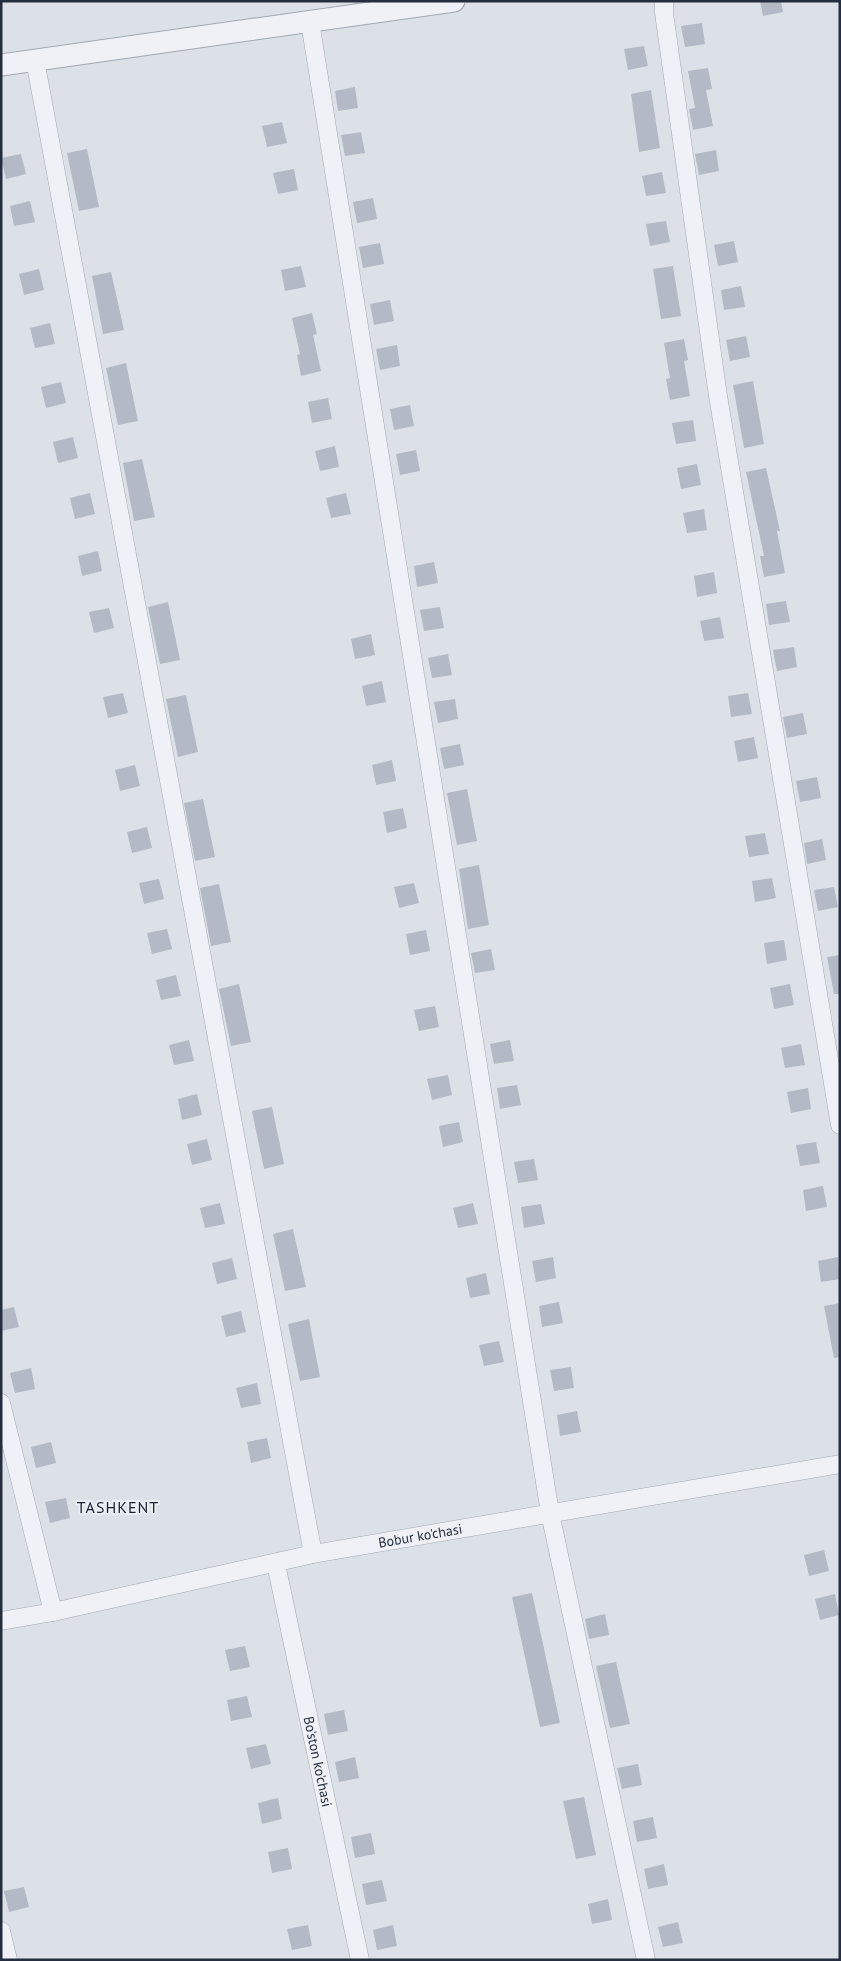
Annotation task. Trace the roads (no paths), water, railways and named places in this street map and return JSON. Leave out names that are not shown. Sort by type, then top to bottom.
[{"type":"street","points":[[1,65],[454,1]]},
{"type":"street","points":[[664,1],[664,13],[718,396],[840,1125]]},
{"type":"street","points":[[310,22],[550,1513],[646,1960]]},
{"type":"street","points":[[35,60],[313,1554]]},
{"type":"street","points":[[1,1403],[53,1612]]},
{"type":"street","name":"Bobur ko'chasi","points":[[1,1621],[53,1612],[276,1564],[313,1554],[840,1464]]},
{"type":"street","name":"Bo'ston ko'chasi","points":[[276,1564],[360,1960]]},
{"type":"street","points":[[1,1931],[8,1960]]},
{"type":"district","name":"TASHKENT","points":[[118,1507]]}]
